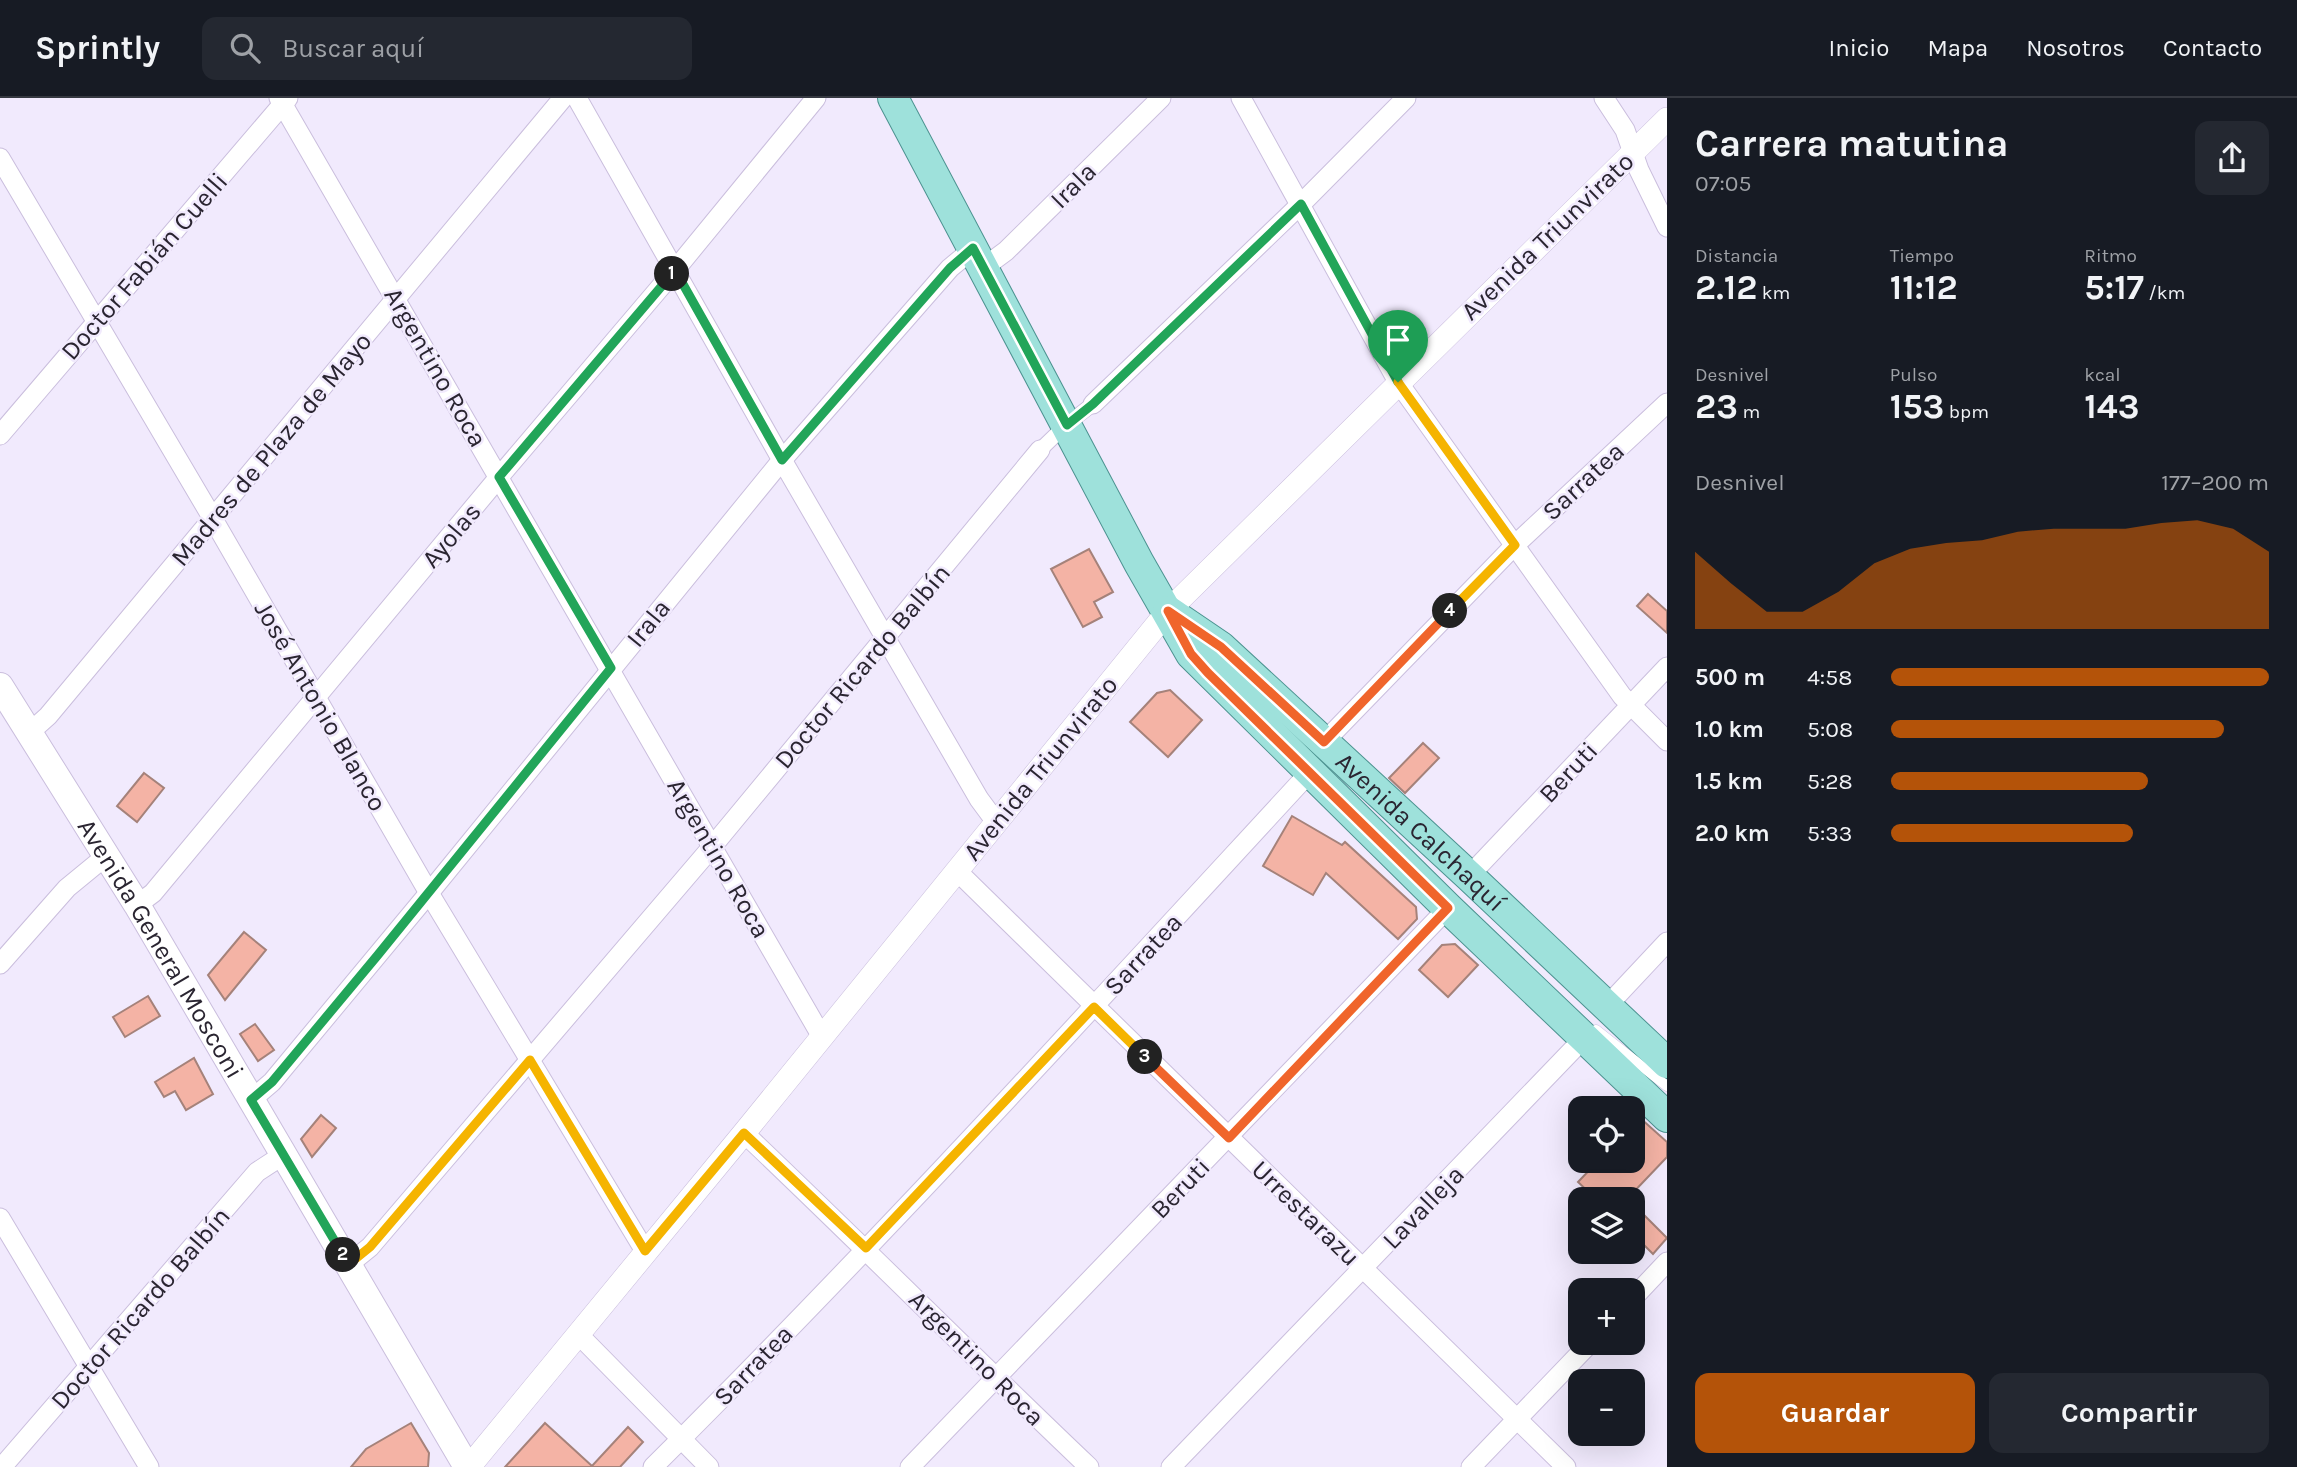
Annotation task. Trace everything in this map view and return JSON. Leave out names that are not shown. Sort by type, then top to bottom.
[{"type":"main road","name":"Avenida Calchaquí","points":[[893,98],[1133,551],[1191,654],[1448,908],[1592,1021],[1667,1063]]},
{"type":"main road","name":"Avenida Calchaquí","points":[[1168,611],[1221,647],[1469,876],[1592,1021],[1667,1116]]},
{"type":"main road","name":"Avenida General Mosconi","points":[[0,686],[137,905],[468,1467]]},
{"type":"street","name":"Madres de Plaza de Mayo","points":[[29,733],[48,716],[563,98]]},
{"type":"street","points":[[577,98],[782,460],[979,799],[996,822]]},
{"type":"street","name":"Ayolas","points":[[137,905],[153,893],[816,98]]},
{"type":"street","name":"Irala","points":[[251,1100],[272,1082],[429,893],[782,460],[950,268],[1006,251],[1161,98]]},
{"type":"street","points":[[1241,98],[1398,382],[1630,706],[1667,741]]},
{"type":"street","name":"Doctor Ricardo Balbín","points":[[349,1264],[370,1247],[711,848],[1040,450],[1093,404],[1301,204],[1406,98]]},
{"type":"street","points":[[1604,98],[1625,130],[1639,170],[1667,226]]},
{"type":"street","name":"Argentino Roca","points":[[284,100],[611,668],[711,848],[822,1037]]},
{"type":"street","name":"Doctor Fabián Cuelli","points":[[0,435],[284,100]]},
{"type":"street","name":"Avenida Triunvirato","points":[[468,1467],[744,1133],[1168,611],[1667,119]]},
{"type":"street","name":"José Antonio Blanco","points":[[0,158],[429,893],[645,1251]]},
{"type":"street","name":"Sarratea","points":[[1324,742],[1515,545],[1667,403]]},
{"type":"street","name":"Beruti","points":[[1469,876],[1667,667]]},
{"type":"street","name":"Sarratea","points":[[653,1467],[866,1248],[1094,1007],[1310,772]]},
{"type":"street","points":[[0,964],[67,888],[106,856]]},
{"type":"street","name":"Urrestarazu","points":[[957,871],[1566,1467]]},
{"type":"street","name":"Beruti","points":[[910,1467],[1448,908]]},
{"type":"street","name":"Lavalleja","points":[[1171,1467],[1364,1269],[1667,942]]},
{"type":"street","name":"Argentino Roca","points":[[744,1133],[866,1248],[995,1379],[1089,1467]]},
{"type":"street","name":"Doctor Ricardo Balbín","points":[[2,1467],[257,1172],[283,1155]]},
{"type":"street","points":[[0,1217],[149,1467]]},
{"type":"street","points":[[1645,1285],[1667,1262]]},
{"type":"street","points":[[578,1334],[709,1467]]},
{"type":"street","points":[[1471,1467],[1579,1355]]},
{"type":"lane","points":[[1168,611],[1206,649]]},
{"type":"lane","points":[[1592,1021],[1667,1086]]},
{"type":"lane","points":[[1592,1021],[1667,1102]]},
{"type":"building","points":[[1089,549],[1113,592],[1094,602],[1102,617],[1083,627],[1051,569]]},
{"type":"building","points":[[1648,594],[1667,611],[1667,633],[1637,606]]},
{"type":"building","points":[[1170,690],[1202,720],[1168,757],[1130,722],[1157,693]]},
{"type":"building","points":[[1423,743],[1439,758],[1405,793],[1389,778]]},
{"type":"building","points":[[144,773],[164,788],[137,822],[117,806]]},
{"type":"building","points":[[1292,816],[1342,845],[1345,842],[1416,907],[1417,919],[1398,939],[1326,873],[1313,895],[1263,866]]},
{"type":"building","points":[[244,932],[266,950],[225,1000],[208,975]]},
{"type":"building","points":[[1455,944],[1478,965],[1448,997],[1419,970],[1442,945]]},
{"type":"building","points":[[148,996],[160,1016],[125,1037],[113,1017]]},
{"type":"building","points":[[255,1024],[274,1050],[258,1061],[240,1034]]},
{"type":"building","points":[[194,1058],[213,1094],[186,1110],[175,1091],[164,1097],[155,1082]]},
{"type":"building","points":[[321,1115],[336,1128],[312,1157],[301,1139]]},
{"type":"building","points":[[1645,1122],[1667,1142],[1667,1157],[1638,1187],[1583,1187],[1578,1182],[1587,1173],[1645,1173]]},
{"type":"building","points":[[1645,1216],[1667,1238],[1653,1254],[1645,1246]]},
{"type":"building","points":[[411,1423],[429,1453],[428,1467],[351,1467],[366,1449]]},
{"type":"building","points":[[545,1423],[592,1466],[628,1427],[643,1442],[620,1467],[505,1467]]},
{"type":"route","points":[[1301,204],[1398,382],[1515,545],[1324,742],[1221,647],[1168,611],[1180,637],[1208,673],[1448,908],[1229,1138],[1094,1007],[866,1248],[744,1133],[645,1251],[530,1060],[370,1247],[349,1264],[251,1100],[272,1082],[377,956],[611,668],[499,477],[675,270],[782,460],[950,268],[973,248],[1067,425],[1093,404],[1301,204]]}]
